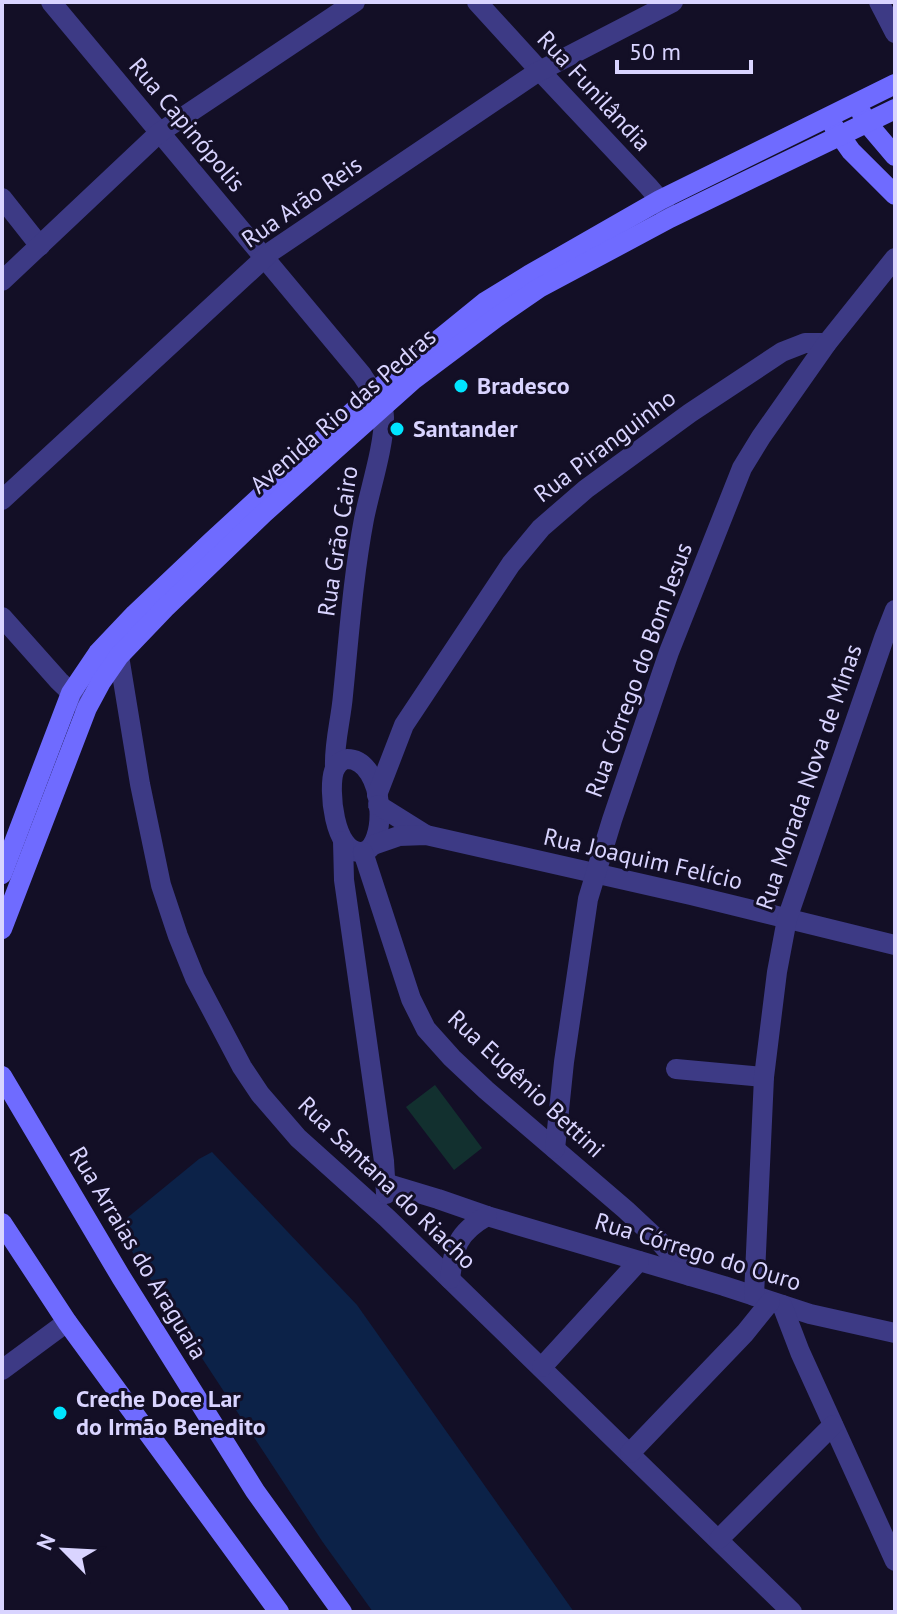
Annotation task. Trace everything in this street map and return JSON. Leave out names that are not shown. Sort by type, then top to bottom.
[{"type":"main road","name":"Avenida Rio das Pedras","points":[[665,209],[827,117],[895,84]]},
{"type":"main road","points":[[856,103],[867,123],[895,156]]},
{"type":"main road","name":"Avenida Rio das Pedras","points":[[2,929],[87,708],[116,647],[211,542],[378,401],[485,302],[529,275],[665,209],[840,136],[895,109]]},
{"type":"main road","points":[[827,117],[851,151],[895,195]]},
{"type":"main road","name":"Avenida Rio das Pedras","points":[[2,874],[71,693],[98,653],[116,647]]},
{"type":"main road","name":"Rua Arraias do Araguaia","points":[[2,1076],[121,1277],[255,1491],[342,1612]]},
{"type":"main road","points":[[2,1223],[67,1322],[279,1612]]},
{"type":"street","name":"Rua Capinópolis","points":[[51,2],[362,375],[378,401]]},
{"type":"street","points":[[2,281],[159,133],[355,2]]},
{"type":"street","name":"Rua Funilândia","points":[[477,2],[665,209]]},
{"type":"street","name":"Rua Arão Reis","points":[[2,500],[264,258],[540,71],[673,2]]},
{"type":"street","points":[[879,2],[895,33]]},
{"type":"street","points":[[2,198],[40,246]]},
{"type":"street","name":"Rua Córrego do Bom Jesus","points":[[555,1149],[564,1062],[588,899],[669,652],[742,468],[827,343],[895,258]]},
{"type":"street","name":"Rua Piranguinho","points":[[335,767],[341,761],[357,760],[381,748],[404,725],[511,564],[548,521],[679,421],[782,352],[805,343],[827,343]]},
{"type":"street","name":"Rua Grão Cairo","points":[[343,841],[337,828],[333,804],[334,747],[343,701],[354,584],[364,519],[382,435],[384,415],[378,401]]},
{"type":"street","name":"Rua Morada Nova de Minas","points":[[895,610],[787,919],[764,1077],[769,1301],[800,1352],[895,1561]]},
{"type":"street","points":[[2,617],[87,708]]},
{"type":"street","name":"Rua Santana do Riacho","points":[[116,647],[161,885],[195,978],[242,1067],[260,1094],[298,1138],[387,1218],[792,1612]]},
{"type":"street","name":"Rua Grão Cairo","points":[[343,701],[357,760],[370,772],[378,800]]},
{"type":"street","name":"Rua Piranguinho","points":[[368,849],[379,825],[378,800],[404,725]]},
{"type":"street","name":"Rua Joaquim Felício","points":[[378,800],[426,835]]},
{"type":"street","name":"Rua Joaquim Felício","points":[[368,849],[399,836],[426,835],[895,945]]},
{"type":"street","points":[[343,841],[344,880],[384,1161],[387,1218]]},
{"type":"street","points":[[343,841],[356,852],[368,849]]},
{"type":"street","name":"Rua Eugênio Bettini","points":[[368,849],[411,999],[426,1029],[474,1079],[658,1240],[690,1276]]},
{"type":"street","points":[[676,1069],[764,1077]]},
{"type":"street","name":"Rua Córrego do Ouro","points":[[385,1183],[810,1314],[895,1333]]},
{"type":"street","points":[[450,1279],[459,1240],[470,1226],[487,1216]]},
{"type":"street","points":[[542,1367],[639,1261]]},
{"type":"street","points":[[630,1453],[745,1333],[769,1301]]},
{"type":"street","points":[[2,1370],[67,1322]]},
{"type":"street","points":[[719,1539],[833,1425]]},
{"type":"green space","points":[[435,1085],[482,1148],[454,1170],[406,1107]]},
{"type":"water","points":[[212,1152],[357,1305],[574,1612],[373,1612],[322,1541],[116,1227],[199,1159]]},
{"type":"place","name":"Bradesco","points":[[461,386]]},
{"type":"place","name":"Santander","points":[[397,429]]},
{"type":"place","name":"Creche Doce Lar do Irmão Benedito","points":[[60,1413]]}]
